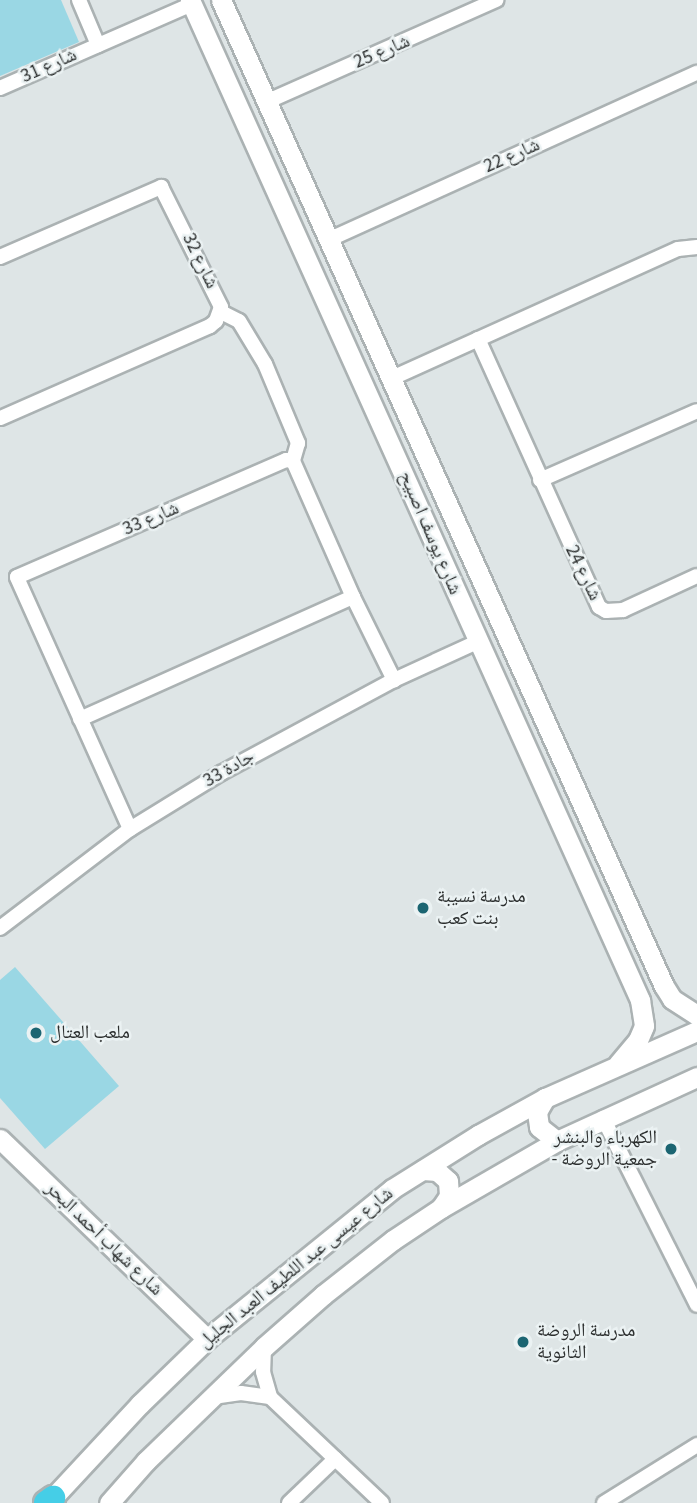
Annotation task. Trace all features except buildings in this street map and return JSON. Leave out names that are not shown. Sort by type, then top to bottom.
[{"type":"street","name":"شارع 31","points":[[79,0],[98,45]]},
{"type":"street","name":"شارع يوسف اصبيح","points":[[221,0],[622,893],[672,999],[697,1015]]},
{"type":"street","name":"شارع 25","points":[[266,102],[496,0]]},
{"type":"street","name":"شارع 31","points":[[0,88],[191,2]]},
{"type":"street","name":"شارع يوسف اصبيح","points":[[191,2],[645,1014],[638,1040],[618,1064]]},
{"type":"street","name":"شارع 22","points":[[328,240],[697,73]]},
{"type":"street","points":[[257,149],[275,149],[282,138]]},
{"type":"street","points":[[272,181],[273,174],[284,166],[296,170]]},
{"type":"street","name":"شارع 32","points":[[0,257],[160,187],[220,302],[220,312],[210,326],[0,418]]},
{"type":"street","points":[[390,379],[678,249],[697,247]]},
{"type":"street","points":[[220,312],[239,321],[265,363],[298,443],[293,461],[353,597],[394,680]]},
{"type":"street","name":"شارع 24","points":[[478,339],[591,594],[602,609],[617,611],[631,607],[697,576]]},
{"type":"street","points":[[540,480],[697,411]]},
{"type":"street","name":"شارع 33","points":[[130,830],[17,577],[286,460],[293,461]]},
{"type":"street","points":[[80,719],[353,597]]},
{"type":"street","name":"جادة 33","points":[[1,922],[130,830],[220,773],[394,680],[477,642]]},
{"type":"street","points":[[582,871],[588,875],[601,873],[607,860]]},
{"type":"street","points":[[599,907],[606,892],[622,893]]},
{"type":"street","name":"شارع عيسى عبد اللطيف العبد الجليل","points":[[49,1501],[140,1404],[207,1339],[362,1211],[423,1170],[545,1098],[697,1031]]},
{"type":"street","name":"شارع عيسى عبد اللطيف العبد الجليل","points":[[109,1503],[146,1461],[264,1347],[323,1295],[440,1208],[557,1141],[697,1077]]},
{"type":"street","points":[[545,1098],[537,1112],[539,1127],[557,1141]]},
{"type":"street","points":[[603,1118],[697,1305]]},
{"type":"street","name":"شارع شهاب أحمد البحر","points":[[0,1139],[207,1339]]},
{"type":"street","points":[[423,1170],[437,1171],[448,1181],[449,1196],[440,1208]]},
{"type":"street","points":[[264,1347],[263,1372],[270,1397],[382,1503]]},
{"type":"street","points":[[212,1398],[241,1392],[270,1397]]},
{"type":"street","points":[[604,1503],[697,1445]]},
{"type":"street","points":[[289,1503],[335,1459]]},
{"type":"shaded area","points":[[0,0],[61,0],[79,42],[0,76]]},
{"type":"shaded area","name":"ملعب العتال","points":[[15,967],[119,1086],[45,1149],[0,1098],[0,980]]},
{"type":"place","name":"مدرسة نسيبة بنت كعب","points":[[423,908]]},
{"type":"place","name":"ملعب العتال","points":[[36,1033]]},
{"type":"place","name":"الكهرباء والبنشر - جمعية الروضة","points":[[671,1149]]},
{"type":"place","name":"مدرسة الروضة الثانوية","points":[[523,1342]]}]
